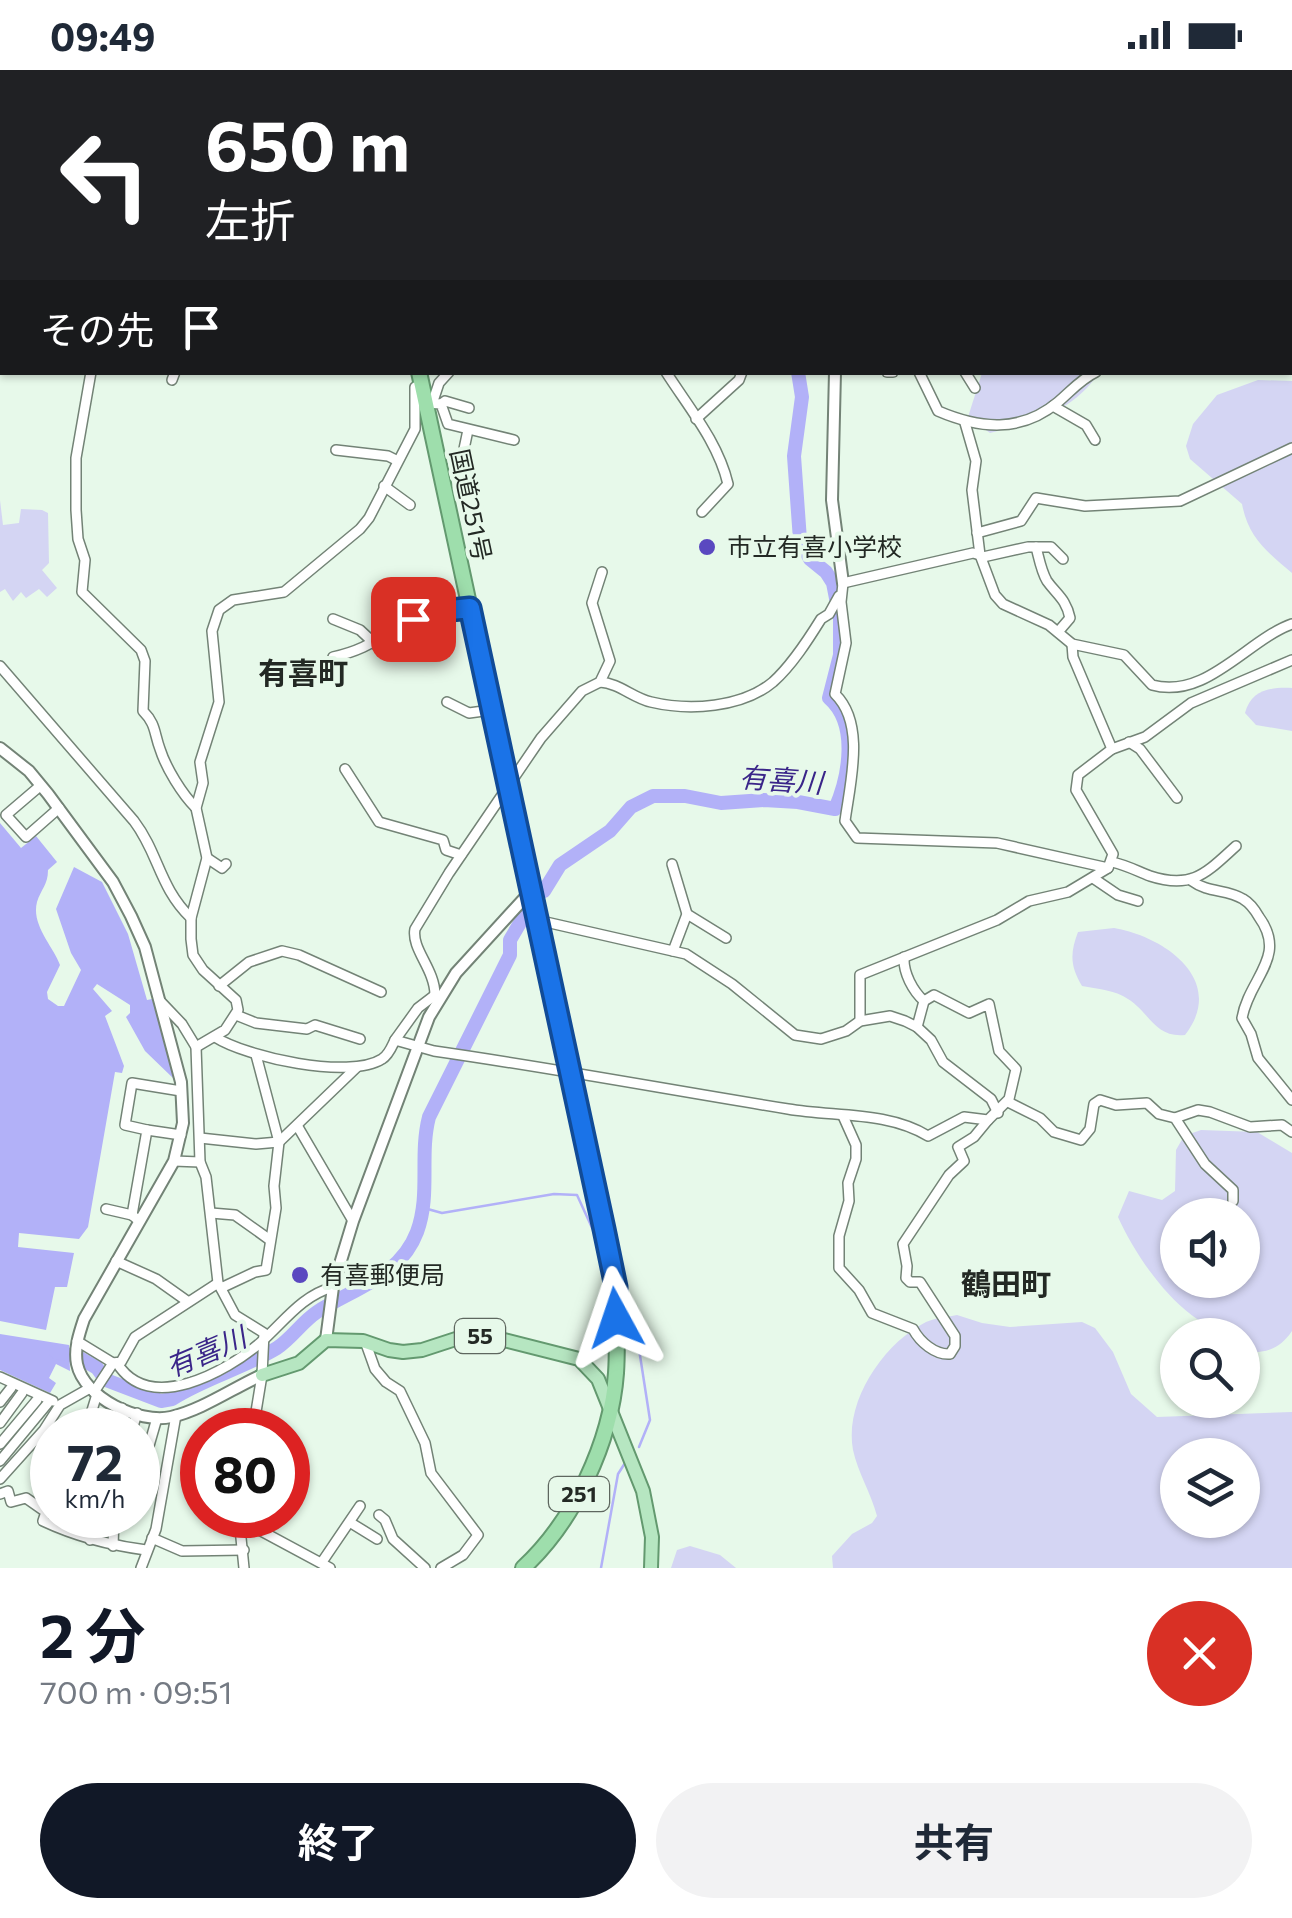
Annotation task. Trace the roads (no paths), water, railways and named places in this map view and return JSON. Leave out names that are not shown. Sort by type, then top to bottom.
[{"type":"highway","name":"国道251号","points":[[420,378],[433,403],[506,788],[616,1287],[616,1377],[596,1459],[551,1539],[524,1568]]},
{"type":"main road","name":"55","points":[[326,1340],[366,1341],[403,1352],[468,1335],[488,1336],[580,1359],[598,1379],[646,1502],[652,1537],[651,1568]]},
{"type":"main road","points":[[262,1374],[298,1363],[326,1340]]},
{"type":"street","points":[[90,375],[75,482],[78,538],[85,560],[82,592],[142,650],[143,711],[154,722],[160,750],[196,808],[207,858],[191,918],[194,956],[236,1000],[236,1015],[215,1037],[196,1047]]},
{"type":"street","points":[[433,403],[439,383],[446,375]]},
{"type":"street","points":[[668,375],[713,443],[728,484],[702,512]]},
{"type":"street","points":[[696,419],[740,375]]},
{"type":"street","points":[[834,375],[832,500],[846,643],[836,694],[845,703],[852,728],[846,822],[849,830],[857,838],[997,843],[1132,866],[1149,875],[1192,881],[1202,889],[1240,897],[1248,902],[1271,939],[1270,959],[1251,985],[1242,1018],[1258,1058],[1292,1100]]},
{"type":"street","points":[[920,375],[938,411],[965,423],[988,426],[1022,424],[1053,406],[1090,375]]},
{"type":"street","points":[[967,375],[974,388]]},
{"type":"street","points":[[196,808],[203,783],[200,762],[218,702],[212,631],[219,610],[233,600],[284,592],[360,529],[415,429],[415,388],[420,378]]},
{"type":"street","points":[[433,403],[445,401],[469,408]]},
{"type":"street","points":[[433,403],[448,424],[514,440]]},
{"type":"street","points":[[1053,406],[1086,425],[1095,440]]},
{"type":"street","points":[[965,423],[976,461],[972,490],[981,556],[995,595],[1004,604],[1049,624],[1072,644],[1124,655],[1152,685],[1186,685],[1227,666],[1263,639],[1292,624]]},
{"type":"street","points":[[464,448],[468,430]]},
{"type":"street","points":[[978,533],[1021,521],[1036,498],[1086,506],[1192,498],[1212,483],[1292,448]]},
{"type":"street","points":[[336,450],[396,460]]},
{"type":"street","points":[[384,486],[410,505]]},
{"type":"street","points":[[326,1340],[333,1292],[353,1221],[437,996],[435,978],[413,938],[430,903],[506,788],[541,738],[582,692],[608,682],[666,706],[696,707],[733,701],[771,683],[829,614],[841,589],[973,552],[981,556],[1050,546],[1063,559]]},
{"type":"street","points":[[1036,547],[1044,578],[1066,600],[1070,618],[1058,632]]},
{"type":"street","points":[[600,682],[610,661],[592,603],[602,572]]},
{"type":"street","points":[[333,657],[375,644],[413,619],[470,608]]},
{"type":"street","points":[[333,619],[360,630],[375,644]]},
{"type":"street","points":[[1072,644],[1112,749]]},
{"type":"street","points":[[860,1021],[860,975],[997,920],[1028,901],[1068,892],[1110,865],[1113,854],[1075,783],[1078,776],[1112,749],[1145,737],[1191,703],[1292,660]]},
{"type":"street","points":[[0,666],[134,821],[145,836],[172,900],[191,918]]},
{"type":"street","points":[[447,702],[469,713],[491,710]]},
{"type":"street","points":[[1129,742],[1140,749],[1178,798]]},
{"type":"street","points":[[0,748],[28,771],[59,808],[113,882],[132,916],[145,947],[181,1089],[180,1135],[174,1161],[135,1217],[84,1319],[77,1344],[77,1364],[93,1389],[122,1408]]},
{"type":"street","points":[[345,769],[379,822],[443,840],[446,850],[461,855]]},
{"type":"street","points":[[40,786],[3,811],[26,838],[59,808]]},
{"type":"street","points":[[1192,881],[1236,846]]},
{"type":"street","points":[[207,858],[222,868],[226,864]]},
{"type":"street","points":[[672,864],[686,914],[672,951]]},
{"type":"street","points":[[1092,878],[1138,901]]},
{"type":"street","points":[[215,1037],[231,1048],[256,1055],[356,1067],[384,1058],[418,1008],[437,996],[531,891]]},
{"type":"street","points":[[686,914],[726,938]]},
{"type":"street","points":[[537,920],[686,954],[795,1035],[821,1039],[846,1031],[860,1021],[890,1016],[917,1026],[931,1040],[943,1062],[991,1099],[998,1114]]},
{"type":"street","points":[[219,986],[248,962],[282,951],[300,955],[381,992]]},
{"type":"street","points":[[904,957],[916,993],[924,1001]]},
{"type":"street","points":[[844,1116],[856,1145],[856,1159],[839,1236],[839,1268],[860,1290],[872,1313],[913,1329],[918,1340],[950,1354],[956,1346],[955,1336],[920,1282],[906,1278],[908,1266],[902,1244],[940,1186],[964,1161],[958,1147],[974,1137],[1008,1102],[1016,1069],[999,1051],[989,1004],[968,1012],[934,995],[924,1001],[917,1026]]},
{"type":"street","points":[[159,1000],[182,1024],[196,1047],[200,1162],[206,1177],[220,1286],[235,1315],[260,1328],[264,1341],[257,1408]]},
{"type":"street","points":[[236,1015],[275,1025],[307,1029],[315,1025],[360,1040]]},
{"type":"street","points":[[396,1040],[434,1051],[890,1120],[913,1126],[928,1136],[964,1117],[988,1120]]},
{"type":"street","points":[[90,1408],[93,1389],[112,1365],[121,1362],[135,1337],[187,1301],[266,1270],[276,1208],[279,1142],[256,1055]]},
{"type":"street","points":[[200,1138],[256,1144],[279,1142],[356,1067]]},
{"type":"street","points":[[180,1135],[124,1125],[132,1082],[198,1088]]},
{"type":"street","points":[[1008,1102],[1040,1118],[1054,1132],[1081,1140],[1088,1134],[1094,1104],[1100,1100],[1116,1105],[1147,1103],[1159,1114],[1175,1118],[1198,1110],[1250,1127],[1282,1125],[1292,1132]]},
{"type":"street","points":[[1175,1118],[1190,1146],[1234,1190],[1233,1198]]},
{"type":"street","points":[[298,1127],[353,1221]]},
{"type":"street","points":[[135,1217],[148,1130]]},
{"type":"street","points":[[174,1161],[200,1162]]},
{"type":"street","points":[[106,1209],[135,1217]]},
{"type":"street","points":[[211,1213],[235,1215],[270,1240]]},
{"type":"street","points":[[116,1261],[156,1278],[187,1301]]},
{"type":"street","points":[[77,1344],[138,1382],[179,1387],[264,1341],[304,1300],[333,1292]]},
{"type":"street","points":[[366,1341],[375,1369],[400,1391],[425,1443],[431,1473],[478,1535],[463,1554],[441,1568]]},
{"type":"street","points":[[160,1418],[176,1415],[262,1374]]},
{"type":"street","points":[[0,1380],[55,1404]]},
{"type":"street","points":[[0,1380],[37,1400],[55,1404]]},
{"type":"street","points":[[0,1402],[11,1388]]},
{"type":"street","points":[[0,1461],[55,1404],[93,1389]]},
{"type":"street","points":[[0,1422],[22,1393]]},
{"type":"street","points":[[0,1444],[37,1400]]},
{"type":"street","points":[[0,1478],[44,1430],[55,1404]]},
{"type":"street","points":[[160,1497],[176,1415]]},
{"type":"street","points":[[0,1494],[8,1491],[12,1502],[26,1498],[46,1512],[42,1521],[90,1540],[146,1550]]},
{"type":"street","points":[[308,1568],[323,1563],[360,1506]]},
{"type":"street","points":[[380,1515],[393,1539],[425,1568]]},
{"type":"street","points":[[351,1523],[377,1539]]},
{"type":"street","points":[[113,1538],[113,1546]]},
{"type":"street","points":[[141,1568],[152,1538],[182,1552],[244,1550]]},
{"type":"street","points":[[242,1538],[244,1568]]},
{"type":"street","points":[[277,1538],[323,1563]]},
{"type":"water","points":[[0,823],[21,848],[36,836],[57,862],[48,870],[36,911],[60,965],[47,992],[48,999],[64,1006],[81,970],[56,909],[74,867],[102,882],[128,934],[147,1000],[152,999],[171,1059],[173,1078],[145,1051],[126,1017],[130,1005],[97,984],[93,989],[112,1011],[105,1016],[124,1066],[122,1073],[115,1072],[88,1227],[79,1239],[19,1233],[18,1247],[74,1253],[67,1287],[55,1287],[46,1330],[0,1321]]},
{"type":"water","points":[[0,1334],[69,1345],[70,1371],[56,1364],[49,1378],[56,1383],[50,1393],[0,1370]]},
{"type":"waterway","name":"有喜川","points":[[544,891],[560,865],[610,831],[631,807],[653,796],[685,796],[721,803],[798,802],[835,809],[849,751],[845,722],[829,698],[840,655],[840,619],[833,583],[810,559],[800,540],[794,456],[802,397],[798,375]]},
{"type":"waterway","name":"有喜川","points":[[56,1352],[78,1357],[97,1368],[106,1380],[161,1401],[172,1399],[277,1348],[317,1312],[388,1271],[409,1247],[421,1218],[429,1117],[510,955],[510,940],[527,911]]},
{"type":"waterway","points":[[424,1208],[442,1213],[554,1194],[577,1195],[599,1243]]},
{"type":"waterway","points":[[632,1331],[639,1349],[650,1420],[639,1447]]},
{"type":"waterway","points":[[601,1568],[618,1474],[625,1463]]},
{"type":"place","name":"市立有喜小学校","points":[[707,547]]},
{"type":"place","name":"有喜郵便局","points":[[300,1275]]},
{"type":"district","name":"有喜町","points":[[303,674]]},
{"type":"district","name":"鶴田町","points":[[1006,1285]]}]
